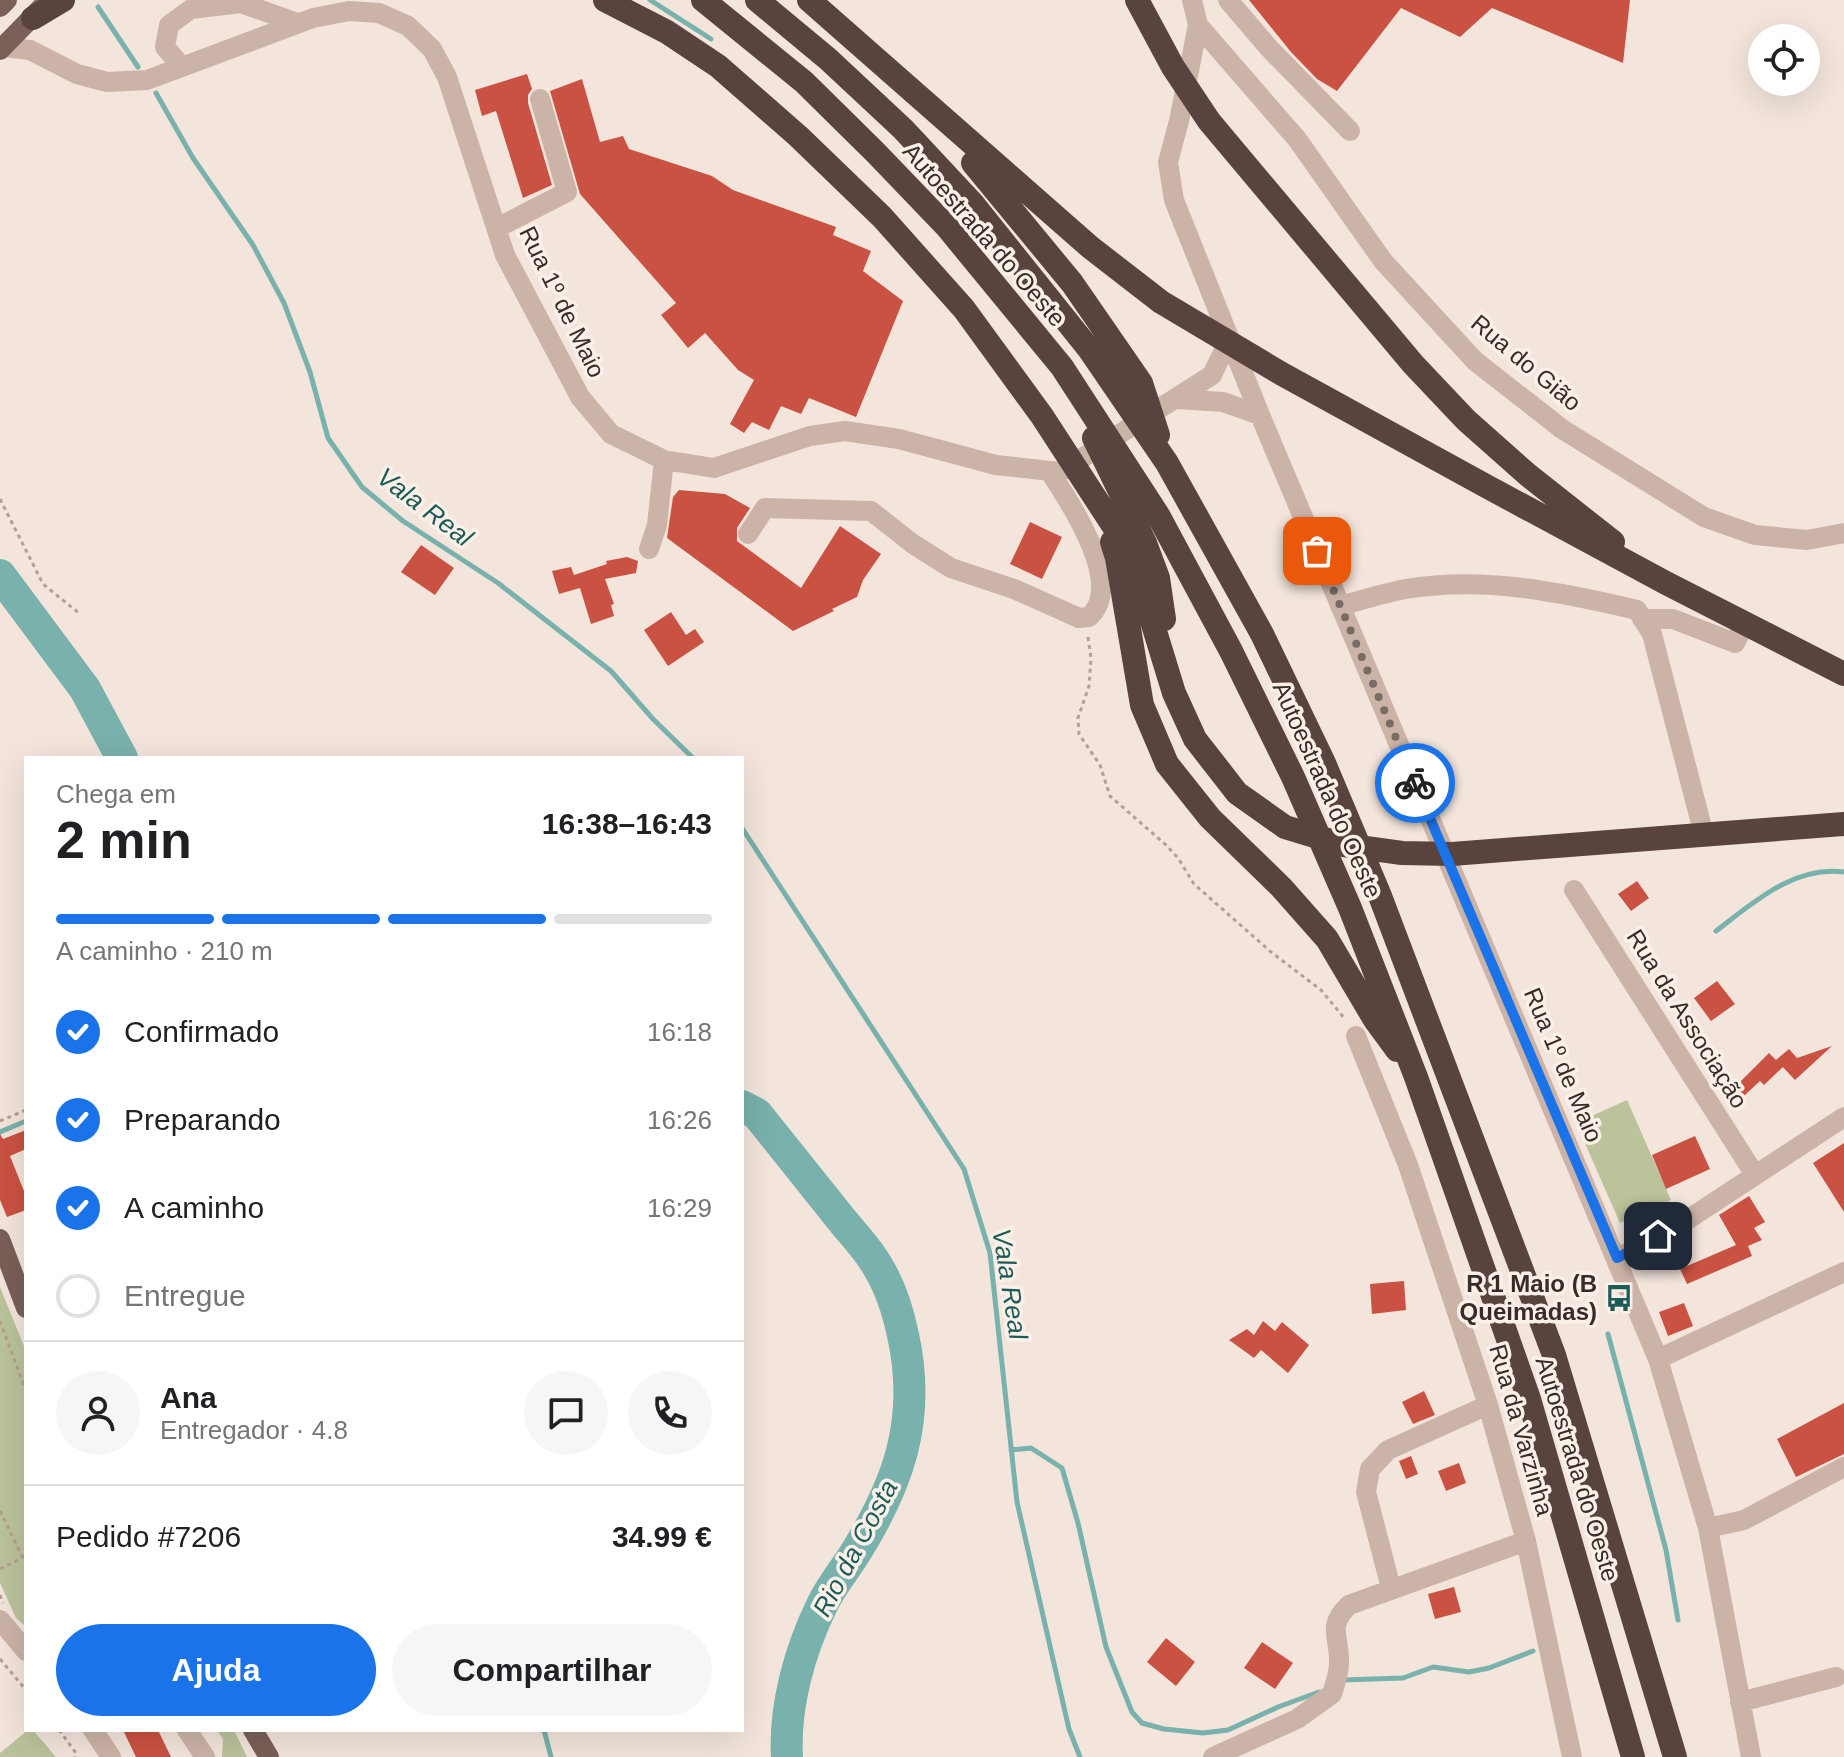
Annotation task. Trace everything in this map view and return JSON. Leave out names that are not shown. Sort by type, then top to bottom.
[{"type":"highway","points":[[40,9],[63,0]]},
{"type":"highway","points":[[605,0],[667,32],[718,66],[798,136],[882,217],[964,309],[1042,416],[1131,553],[1174,693],[1195,739],[1237,793],[1285,827],[1344,845],[1402,853],[1452,854],[1844,824]]},
{"type":"highway","name":"Autoestrada do Oeste","points":[[703,0],[804,82],[896,174],[947,227],[1062,367],[1131,493],[1158,515],[1231,651],[1293,777],[1350,908],[1416,1077],[1529,1399],[1633,1757]]},
{"type":"highway","name":"Autoestrada do Oeste","points":[[757,0],[828,59],[903,129],[1097,340],[1141,383],[1167,463],[1262,634],[1324,763],[1380,896],[1554,1355],[1675,1757]]},
{"type":"highway","points":[[809,0],[1090,247],[1161,302],[1282,374],[1666,583],[1844,674]]},
{"type":"highway","points":[[1139,4],[1173,67],[1209,121],[1413,364],[1466,420],[1528,475],[1666,583]]},
{"type":"highway","points":[[881,64],[990,182],[1072,283],[1097,340]]},
{"type":"highway","points":[[1131,493],[1158,578],[1174,693]]},
{"type":"highway","points":[[1097,498],[1117,558],[1142,705],[1167,764],[1210,818],[1281,887],[1327,939],[1375,1020],[1416,1077]]},
{"type":"main road","points":[[0,7],[7,0]]},
{"type":"main road","points":[[2,49],[40,9]]},
{"type":"main road","points":[[1,1242],[24,1303]]},
{"type":"main road","points":[[254,1732],[269,1757]]},
{"type":"street","points":[[1192,0],[1198,25]]},
{"type":"street","points":[[1228,0],[1269,48],[1350,131]]},
{"type":"street","points":[[182,67],[165,47],[169,25],[191,9],[241,3],[297,23]]},
{"type":"street","name":"Rua 1º de Maio","points":[[2,49],[30,50],[77,74],[107,82],[147,80],[297,23],[349,11],[379,13],[408,26],[432,49],[447,77],[505,255],[580,397],[611,434],[664,460],[714,468],[810,436],[845,431],[899,439],[996,465],[1050,472]]},
{"type":"street","name":"Rua 1º de Maio","points":[[1198,25],[1168,162],[1174,200],[1260,415],[1658,1359],[1708,1528],[1751,1757]]},
{"type":"street","name":"Rua do Gião","points":[[1198,25],[1297,139],[1383,261],[1475,361],[1562,429],[1704,517],[1755,535],[1807,540],[1844,533]]},
{"type":"street","points":[[497,228],[567,192],[540,99]]},
{"type":"street","points":[[1050,472],[1060,472],[1212,375],[1229,340]]},
{"type":"street","points":[[1212,375],[1246,380]]},
{"type":"street","points":[[1223,402],[1246,380]]},
{"type":"street","points":[[1177,399],[1223,402],[1260,415]]},
{"type":"street","points":[[657,546],[664,460]]},
{"type":"street","points":[[748,534],[765,508],[871,511],[913,544],[951,568],[1014,589],[1079,618],[1089,617],[1095,611],[1101,594],[1098,569],[1090,541],[1050,472]]},
{"type":"street","points":[[1340,606],[1406,589],[1484,583],[1543,590],[1637,610],[1652,634],[1704,835]]},
{"type":"street","points":[[1642,619],[1673,619],[1735,643],[1745,624]]},
{"type":"street","name":"Rua da Associação","points":[[1574,890],[1755,1175]]},
{"type":"street","name":"Rua da Varzinha","points":[[1356,1036],[1408,1165],[1488,1405],[1526,1541],[1572,1757]]},
{"type":"street","points":[[1617,1258],[1678,1226],[1844,1117]]},
{"type":"street","points":[[1658,1359],[1844,1272]]},
{"type":"street","points":[[1391,1588],[1366,1492],[1370,1469],[1388,1450],[1488,1405]]},
{"type":"street","points":[[1708,1528],[1744,1520],[1844,1467]]},
{"type":"street","points":[[1213,1757],[1297,1719],[1332,1694],[1339,1662],[1335,1626],[1339,1615],[1349,1605],[1526,1541]]},
{"type":"street","points":[[0,1620],[24,1649]]},
{"type":"street","points":[[1740,1702],[1836,1677]]},
{"type":"street","points":[[94,1732],[111,1757]]},
{"type":"street","points":[[188,1732],[205,1757]]},
{"type":"path","points":[[0,499],[43,584],[80,614]]},
{"type":"path","points":[[1079,618],[1089,639],[1091,658],[1089,686],[1078,718],[1079,734],[1100,765],[1110,796],[1166,845],[1194,884],[1271,952],[1321,990],[1356,1036]]},
{"type":"path","points":[[0,1121],[24,1111]]},
{"type":"path","points":[[0,1321],[24,1386]]},
{"type":"path","points":[[0,1511],[24,1557],[0,1569]]},
{"type":"path","points":[[0,1659],[24,1688]]},
{"type":"path","points":[[63,1732],[76,1753],[75,1757]]},
{"type":"green space","points":[[1627,1100],[1671,1200],[1620,1223],[1576,1123]]},
{"type":"green space","points":[[0,1287],[24,1346],[24,1625],[16,1618],[0,1583]]},
{"type":"green space","points":[[26,1732],[35,1732],[56,1757],[0,1757],[0,1753]]},
{"type":"green space","points":[[218,1732],[235,1732],[247,1757],[222,1757],[223,1739]]},
{"type":"building","points":[[1249,0],[1630,0],[1623,63],[1492,8],[1460,37],[1401,8],[1337,91],[1317,79]]},
{"type":"building","points":[[527,74],[532,89],[528,103],[552,185],[523,198],[496,111],[482,116],[475,90]]},
{"type":"building","points":[[582,79],[600,142],[623,136],[629,149],[712,176],[733,190],[836,227],[833,235],[871,251],[863,271],[903,301],[856,417],[809,398],[801,414],[781,406],[769,430],[752,422],[744,433],[730,424],[754,380],[738,370],[705,333],[688,348],[661,315],[676,303],[580,194],[550,91]]},
{"type":"building","points":[[679,490],[725,494],[750,508],[737,528],[737,541],[801,588],[840,526],[881,554],[863,580],[857,597],[793,631],[667,538],[673,497]]},
{"type":"building","points":[[1030,522],[1062,537],[1042,579],[1010,564]]},
{"type":"building","points":[[421,545],[454,568],[435,595],[401,572]]},
{"type":"building","points":[[627,557],[638,561],[636,573],[605,579],[614,604],[611,605],[614,616],[591,624],[580,588],[559,594],[552,571],[571,567],[574,575],[607,564],[606,561]]},
{"type":"building","points":[[671,612],[686,635],[695,629],[704,642],[668,666],[644,630]]},
{"type":"building","points":[[1637,881],[1649,898],[1631,911],[1618,894]]},
{"type":"building","points":[[1717,981],[1735,1004],[1711,1021],[1694,998]]},
{"type":"building","points":[[1832,1046],[1795,1080],[1776,1060],[1789,1049],[1797,1058]]},
{"type":"building","points":[[1769,1053],[1783,1067],[1764,1085],[1760,1081],[1732,1107],[1724,1098]]},
{"type":"building","points":[[24,1131],[24,1150],[10,1156],[24,1191],[24,1211],[7,1217],[0,1200],[0,1134],[3,1139]]},
{"type":"building","points":[[1695,1136],[1710,1169],[1666,1189],[1652,1155]]},
{"type":"building","points":[[1844,1143],[1844,1212],[1813,1163]]},
{"type":"building","points":[[1749,1196],[1765,1222],[1754,1228],[1762,1240],[1748,1246],[1752,1256],[1687,1284],[1680,1269],[1736,1245],[1719,1215]]},
{"type":"building","points":[[1404,1281],[1406,1310],[1372,1314],[1370,1284]]},
{"type":"building","points":[[1684,1303],[1693,1326],[1668,1336],[1659,1312]]},
{"type":"building","points":[[1263,1321],[1275,1331],[1282,1322],[1309,1345],[1288,1373],[1261,1350],[1254,1358],[1229,1340],[1247,1329],[1254,1335]]},
{"type":"building","points":[[1424,1391],[1435,1415],[1413,1424],[1402,1402]]},
{"type":"building","points":[[1844,1403],[1844,1454],[1796,1477],[1777,1439]]},
{"type":"building","points":[[1411,1456],[1418,1474],[1406,1479],[1399,1461]]},
{"type":"building","points":[[1459,1463],[1466,1483],[1446,1491],[1438,1471]]},
{"type":"building","points":[[1454,1587],[1461,1612],[1435,1619],[1428,1594]]},
{"type":"building","points":[[1166,1638],[1195,1662],[1176,1686],[1147,1662]]},
{"type":"building","points":[[1262,1642],[1293,1663],[1275,1689],[1244,1668]]},
{"type":"building","points":[[124,1732],[159,1732],[171,1757],[136,1757]]},
{"type":"waterway","points":[[650,0],[711,39]]},
{"type":"waterway","name":"Vala Real","points":[[98,7],[138,67]]},
{"type":"waterway","name":"Vala Real","points":[[156,93],[193,158],[253,245],[284,303],[310,372],[328,438],[362,487],[403,521],[498,583],[611,671],[691,756]]},
{"type":"waterway","name":"Rio da Costa","points":[[0,575],[85,689],[121,756]]},
{"type":"waterway","name":"Vala Real","points":[[744,831],[964,1169],[990,1253],[1017,1502],[1069,1729],[1080,1757]]},
{"type":"waterway","points":[[1716,931],[1760,898],[1791,880],[1825,872],[1844,872]]},
{"type":"waterway","name":"Rio da Costa","points":[[744,1107],[757,1114],[866,1248],[887,1283],[903,1335],[910,1396],[902,1452],[882,1505],[825,1599],[807,1641],[791,1698],[787,1757]]},
{"type":"waterway","points":[[0,1132],[24,1122]]},
{"type":"waterway","points":[[1608,1334],[1666,1550],[1678,1620]]},
{"type":"waterway","points":[[1011,1450],[1031,1448],[1062,1468],[1078,1523],[1106,1647],[1132,1712],[1142,1723],[1203,1733],[1228,1730],[1319,1692]]},
{"type":"waterway","points":[[1343,1680],[1403,1678],[1433,1667],[1469,1672],[1489,1668],[1533,1651]]},
{"type":"waterway","points":[[545,1732],[551,1757]]},
{"type":"way so far","points":[[1317,551],[1415,783]]},
{"type":"place","name":"R 1 Maio (B Queimadas)","points":[[1619,1298]]},
{"type":"route","points":[[1415,783],[1617,1258],[1658,1236]]}]
